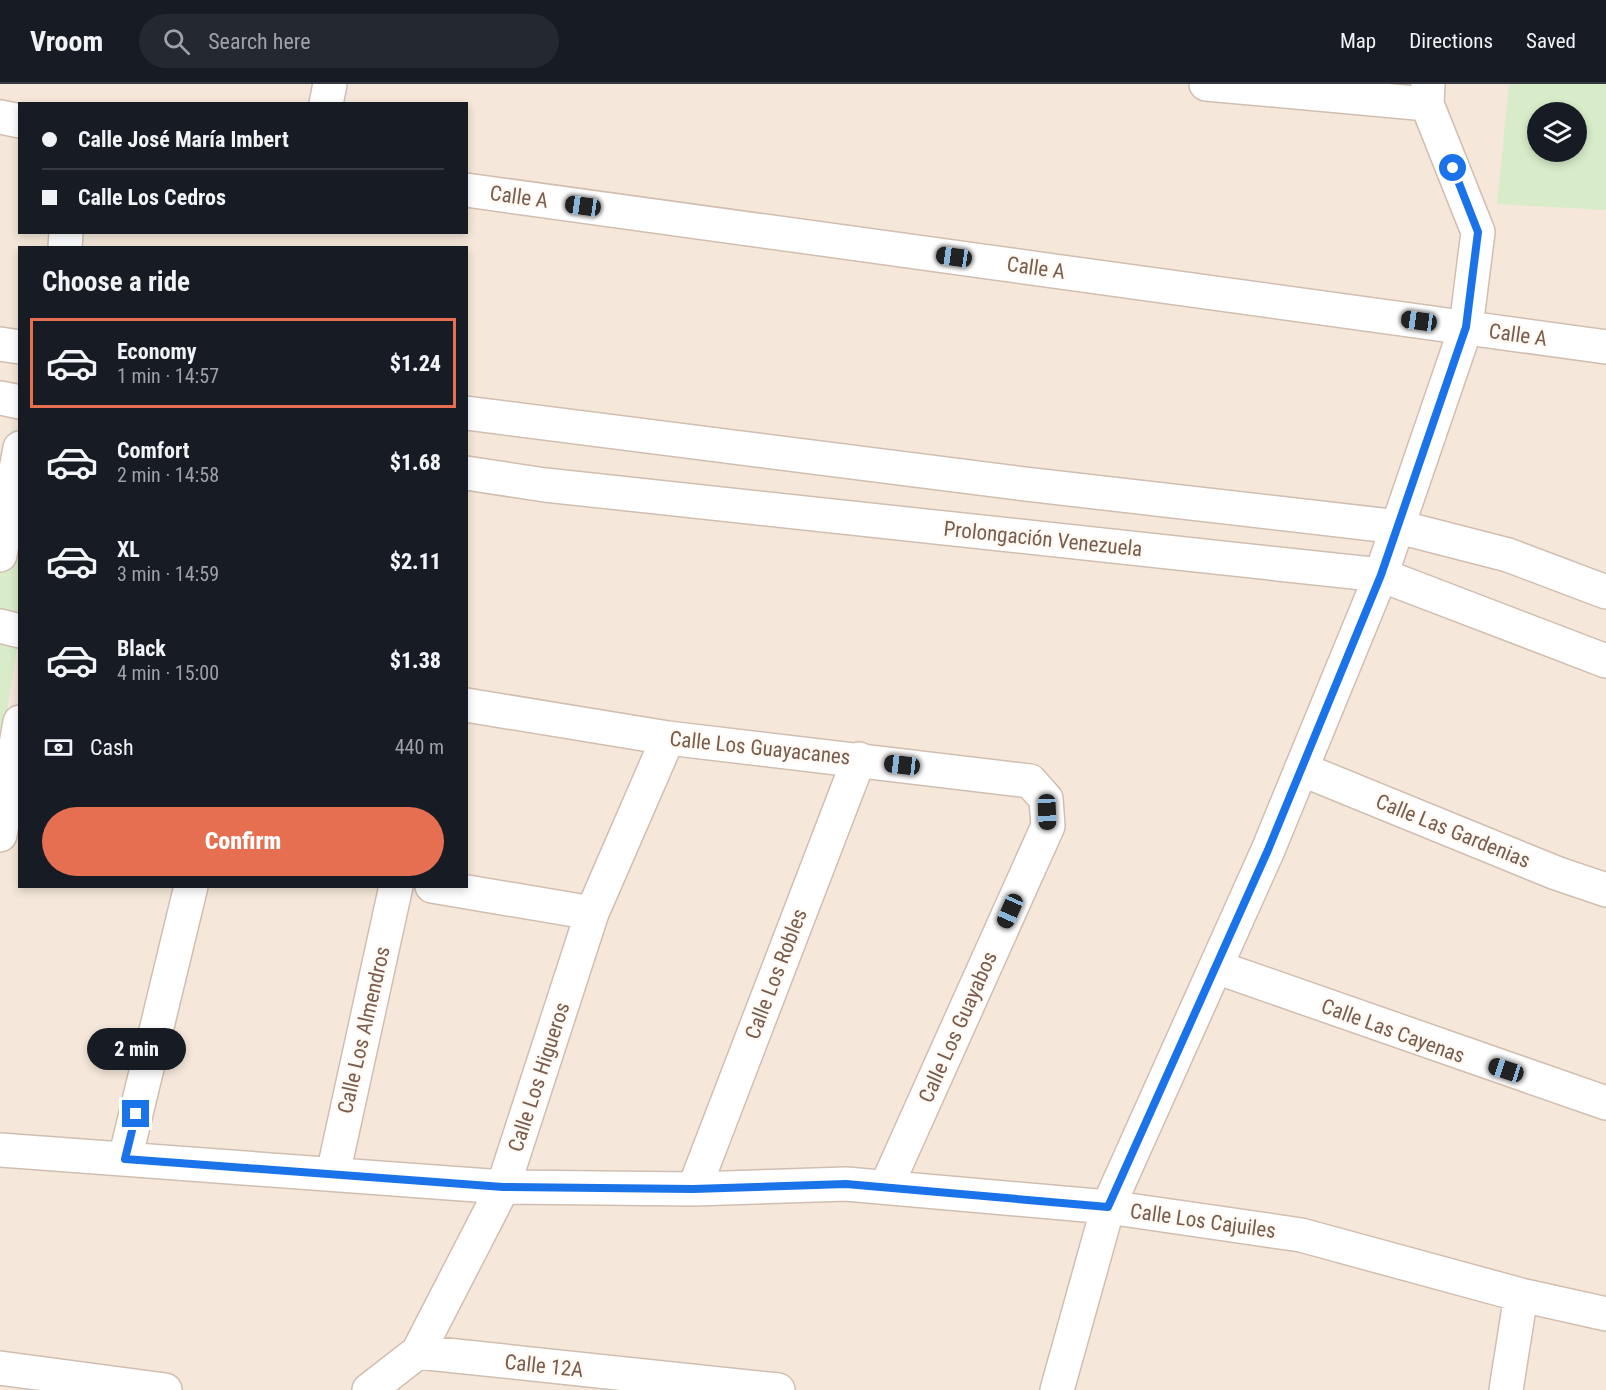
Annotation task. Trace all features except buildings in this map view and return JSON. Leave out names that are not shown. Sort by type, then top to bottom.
[{"type":"street","points":[[326,102],[330,84]]},
{"type":"street","points":[[1057,1390],[1108,1207],[1268,850],[1399,527],[1466,327],[1478,232],[1428,94],[1206,84]]},
{"type":"street","points":[[0,117],[18,121]]},
{"type":"street","name":"Calle A","points":[[468,190],[1606,347]]},
{"type":"street","points":[[0,344],[18,347]]},
{"type":"street","points":[[0,398],[18,402]]},
{"type":"street","points":[[468,413],[1017,483],[1399,527],[1508,555],[1606,592]]},
{"type":"street","points":[[0,555],[18,459]]},
{"type":"street","name":"Prolongación Venezuela","points":[[468,472],[557,486],[1381,575],[1606,662]]},
{"type":"street","points":[[0,626],[18,630]]},
{"type":"street","name":"Calle Los Guayacanes","points":[[468,705],[668,738],[1030,781],[1046,799]]},
{"type":"street","points":[[0,835],[18,733]]},
{"type":"street","name":"Calle Los Higueros","points":[[369,1390],[418,1352],[503,1187],[592,913],[668,738]]},
{"type":"street","name":"Calle Los Robles","points":[[693,1189],[859,759]]},
{"type":"street","name":"Calle Las Gardenias","points":[[1301,769],[1556,873],[1606,890]]},
{"type":"street","name":"Calle Los Guayabos","points":[[886,1187],[1048,826],[1046,799]]},
{"type":"street","points":[[125,1159],[191,888]]},
{"type":"street","name":"Calle Los Almendros","points":[[333,1174],[396,888]]},
{"type":"street","points":[[444,888],[592,913]]},
{"type":"street","name":"Calle Las Cayenas","points":[[1216,967],[1606,1103]]},
{"type":"street","name":"Calle Los Cajuiles","points":[[0,1150],[503,1187],[693,1189],[846,1184],[1108,1207],[1301,1235],[1521,1295],[1606,1314]]},
{"type":"street","points":[[1506,1390],[1521,1295]]},
{"type":"street","name":"Calle 12A","points":[[418,1352],[778,1390]]},
{"type":"street","points":[[0,1368],[165,1390]]},
{"type":"shaded area","points":[[0,84],[1606,84],[1606,1390],[0,1390]]},
{"type":"green space","points":[[1509,84],[1606,84],[1606,210],[1497,204]]},
{"type":"green space","points":[[12,429],[18,430],[18,641],[0,756],[0,502]]},
{"type":"route","points":[[136,1114],[125,1159],[503,1187],[693,1189],[846,1184],[1108,1207],[1268,850],[1381,575],[1466,327],[1478,232],[1453,168]]}]
